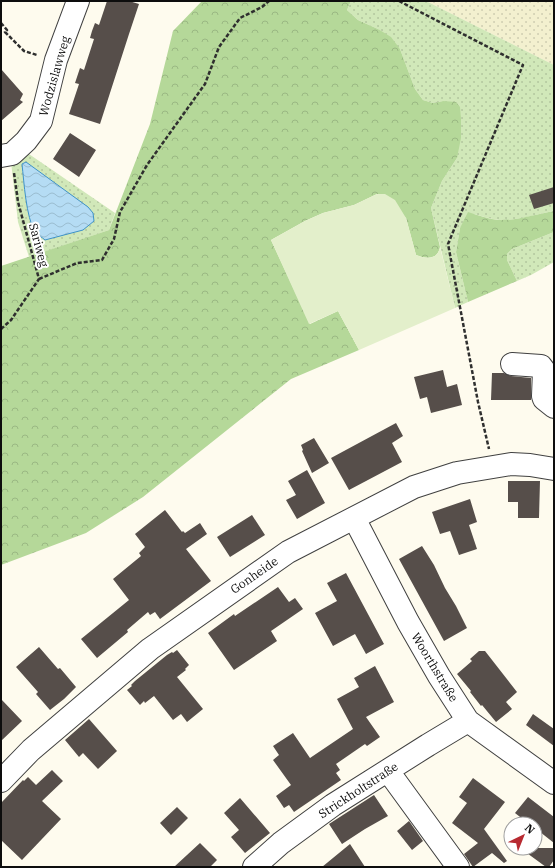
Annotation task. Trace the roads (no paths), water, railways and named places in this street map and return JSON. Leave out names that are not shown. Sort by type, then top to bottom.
[{"type":"street","name":"Wodzislawweg","points":[[6,155],[26,141],[41,121],[56,60],[78,1]]},
{"type":"street","points":[[512,364],[543,367],[543,396],[544,399],[554,406]]},
{"type":"street","name":"Gonheide","points":[[1,781],[31,750],[150,649],[288,552],[414,487],[457,472],[511,464],[530,465],[554,469]]},
{"type":"street","name":"Woorthstraße","points":[[360,514],[408,622],[439,676],[468,721],[554,783]]},
{"type":"street","name":"Strickholtstraße","points":[[254,867],[281,843],[333,805],[468,721]]},
{"type":"street","points":[[388,771],[458,867]]},
{"type":"water","points":[[26,162],[88,207],[93,213],[94,221],[83,230],[45,240],[37,234],[29,218],[26,199],[22,164]]}]
